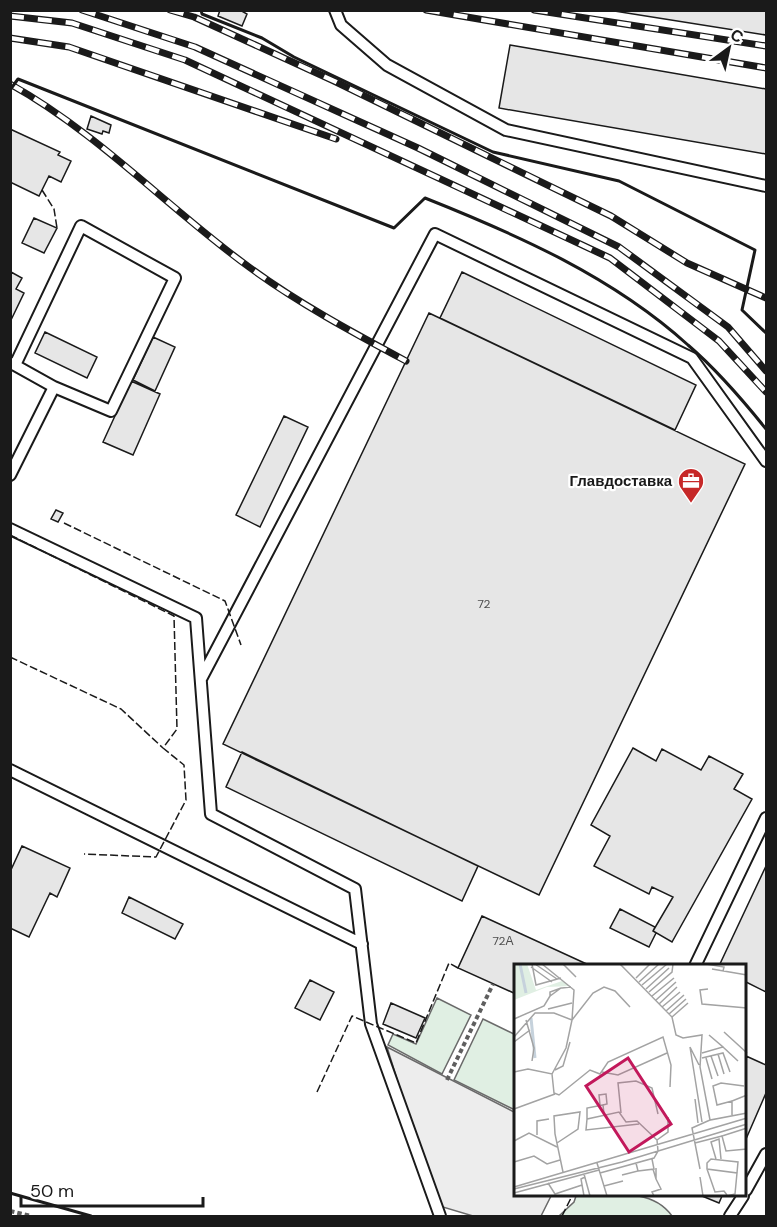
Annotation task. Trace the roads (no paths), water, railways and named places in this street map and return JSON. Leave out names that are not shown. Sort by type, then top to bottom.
[{"type":"lane","points":[[335,10],[341,25],[387,65],[506,130],[766,186]]},
{"type":"lane","points":[[81,226],[175,278],[111,411],[54,387],[13,364],[81,226]]},
{"type":"lane","points":[[201,679],[435,234],[693,358],[766,461]]},
{"type":"lane","points":[[10,475],[54,387]]},
{"type":"lane","points":[[10,529],[196,618],[211,814],[355,889],[371,1024],[440,1216]]},
{"type":"lane","points":[[10,770],[362,945]]},
{"type":"lane","points":[[696,964],[766,818]]},
{"type":"lane","points":[[747,1188],[766,1154]]},
{"type":"lane","points":[[730,1216],[741,1197]]},
{"type":"railway","points":[[82,10],[195,47],[418,148],[619,247],[728,327],[766,371]]},
{"type":"railway","points":[[170,10],[194,17],[334,81],[611,216],[687,263],[766,298]]},
{"type":"railway","points":[[426,10],[766,68]]},
{"type":"railway","points":[[534,10],[766,46]]},
{"type":"railway","points":[[10,16],[72,23],[185,60],[610,258],[719,341],[766,392]]},
{"type":"railway","points":[[10,38],[69,47],[336,139]]},
{"type":"railway","points":[[10,84],[73,125],[249,267],[326,317],[406,361]]},
{"type":"place","name":"Главдоставка","points":[[691,504]]}]
